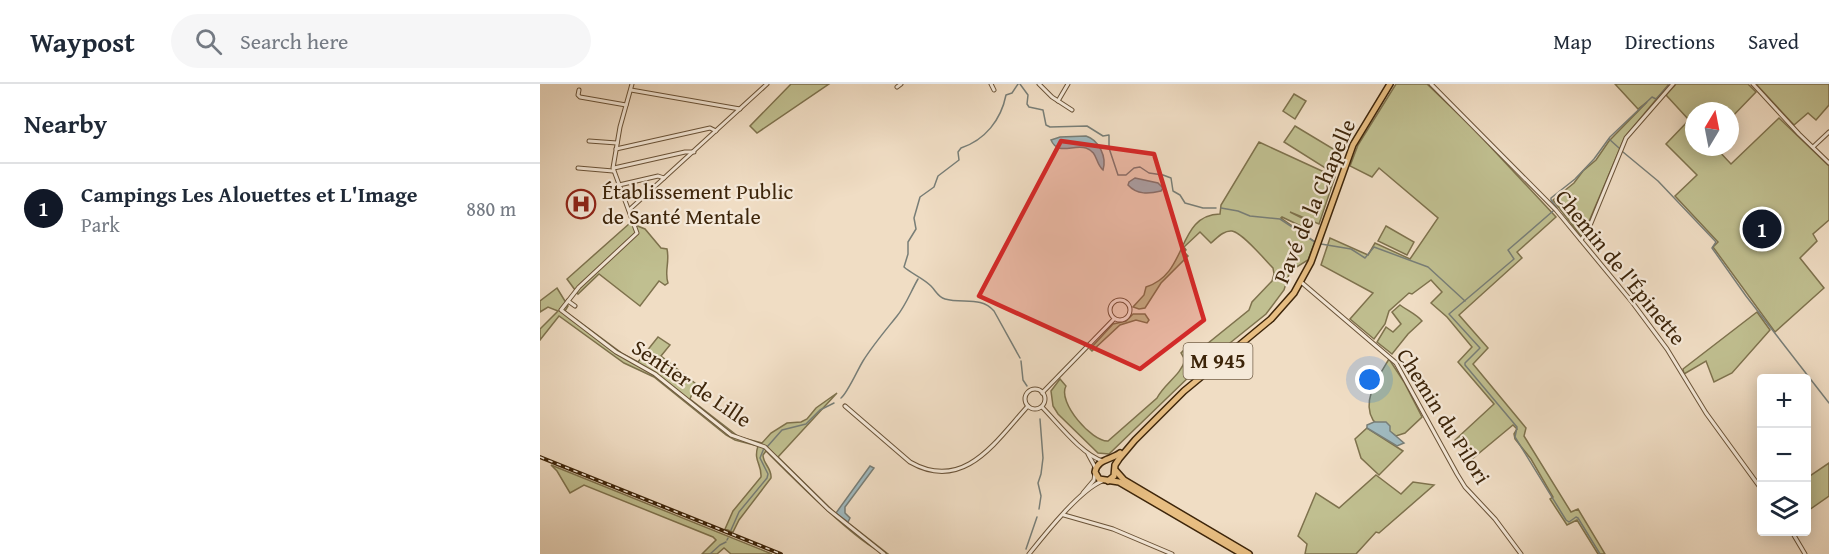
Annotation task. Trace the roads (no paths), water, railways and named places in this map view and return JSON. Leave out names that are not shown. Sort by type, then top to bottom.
[{"type":"main road","name":"Pavé de la Chapelle","points":[[1095,471],[1097,465],[1114,458],[1129,447],[1195,381],[1277,313],[1301,282],[1311,262],[1353,145],[1390,84]]},
{"type":"main road","name":"Pavé de la Chapelle","points":[[1106,481],[1114,477],[1115,469],[1129,447]]},
{"type":"main road","points":[[1105,461],[1111,462],[1124,480],[1249,554]]},
{"type":"main road","points":[[1095,471],[1097,477],[1106,481],[1119,482],[1242,554]]},
{"type":"street","points":[[575,306],[568,301],[582,284],[636,236],[637,230],[613,170],[617,143],[633,84]]},
{"type":"street","points":[[629,210],[766,84]]},
{"type":"street","points":[[991,84],[994,90]]},
{"type":"street","points":[[1039,84],[1072,110]]},
{"type":"street","points":[[1058,101],[1068,84]]},
{"type":"street","name":"Chemin de l'Épinette","points":[[1431,84],[1539,191],[1649,323],[1706,413],[1757,484]]},
{"type":"street","points":[[1581,240],[1589,228],[1626,138],[1673,84]]},
{"type":"street","points":[[1753,84],[1829,163]]},
{"type":"street","points":[[579,90],[580,97],[627,105]]},
{"type":"street","points":[[631,90],[740,109]]},
{"type":"street","points":[[616,149],[710,128],[716,131]]},
{"type":"street","points":[[1812,147],[1829,132]]},
{"type":"street","points":[[589,141],[617,143]]},
{"type":"street","points":[[578,168],[613,170],[685,152],[694,152]]},
{"type":"street","points":[[618,185],[658,176],[664,178]]},
{"type":"street","name":"Chemin du Pilori","points":[[1301,282],[1396,363],[1457,474],[1471,494],[1496,519],[1521,554]]},
{"type":"street","points":[[1117,300],[1124,300],[1130,306],[1130,314],[1125,320],[1114,319],[1110,313],[1110,306],[1117,300]]},
{"type":"street","name":"Sentier de Lille","points":[[568,301],[561,310],[616,352],[655,374],[731,435],[765,447],[830,510],[884,554]]},
{"type":"street","points":[[1042,393],[1114,319]]},
{"type":"street","points":[[1036,390],[1042,393],[1045,398],[1042,407],[1033,409],[1028,406],[1025,400],[1027,393],[1036,390]]},
{"type":"street","points":[[845,406],[910,462],[922,468],[944,471],[965,467],[981,456],[1028,406]]},
{"type":"street","points":[[1042,407],[1083,448],[1096,458],[1105,461]]},
{"type":"street","points":[[1072,506],[1092,482],[1095,471],[1093,462],[1083,448]]},
{"type":"street","name":"Pavé de la Chapelle","points":[[1029,554],[1092,486],[1106,481]]},
{"type":"street","points":[[1064,515],[1113,529],[1172,554]]},
{"type":"street","points":[[1795,536],[1804,554]]},
{"type":"water","points":[[1086,136],[1095,141],[1101,150],[1104,160],[1103,170],[1090,150],[1081,147],[1062,149],[1054,145],[1051,140],[1060,137]]},
{"type":"water","points":[[1135,178],[1158,183],[1163,188],[1157,192],[1139,192],[1128,185]]},
{"type":"water","points":[[1374,422],[1386,422],[1390,426],[1390,431],[1404,443],[1397,446],[1367,428],[1367,425]]},
{"type":"water","points":[[870,466],[874,468],[845,507],[845,513],[850,518],[848,522],[836,513]]},
{"type":"waterway","points":[[1018,84],[1012,93],[1006,95],[1000,113],[991,128],[977,140],[961,148],[958,152],[959,160],[938,176],[934,187],[920,197],[914,218],[916,229],[908,242],[908,254],[904,267],[928,283],[943,298],[978,302],[989,306],[1020,358]]},
{"type":"waterway","points":[[1020,84],[1028,95],[1029,107],[1043,110],[1046,125],[1050,127],[1087,126],[1103,136],[1109,135],[1109,148],[1118,175],[1126,175],[1134,168],[1140,167],[1149,173],[1171,178],[1173,191],[1180,195],[1185,203],[1203,208],[1216,208]]},
{"type":"waterway","points":[[1557,208],[1551,198],[1575,179],[1610,137],[1652,97],[1656,99],[1670,84]]},
{"type":"waterway","points":[[1609,139],[1619,148]]},
{"type":"waterway","points":[[1623,152],[1658,181],[1716,242],[1712,248],[1829,403]]},
{"type":"waterway","points":[[1221,208],[1250,216],[1280,219],[1315,242]]},
{"type":"waterway","points":[[1553,211],[1508,250],[1514,259],[1449,314],[1480,348],[1465,365],[1517,427],[1515,437],[1566,520],[1569,522],[1578,518],[1600,554]]},
{"type":"waterway","points":[[1321,244],[1351,249],[1365,258],[1374,247],[1428,267],[1465,301]]},
{"type":"waterway","points":[[841,398],[867,355],[906,303],[918,279]]},
{"type":"waterway","points":[[1021,361],[1023,380],[1027,386]]},
{"type":"waterway","points":[[767,447],[782,430],[806,424],[820,410],[834,403]]},
{"type":"waterway","points":[[1039,509],[1041,496],[1038,483],[1043,458],[1040,419]]},
{"type":"waterway","points":[[731,530],[739,512],[767,478],[768,474],[760,458],[764,448]]},
{"type":"waterway","points":[[1026,549],[1037,517]]},
{"type":"waterway","points":[[710,554],[726,542]]},
{"type":"railway","points":[[540,457],[781,554]]},
{"type":"place","name":"Établissement Public de Santé Mentale","points":[[581,204]]},
{"type":"place","name":"Campings Les Alouettes et L'Image","points":[[1762,229]]}]
